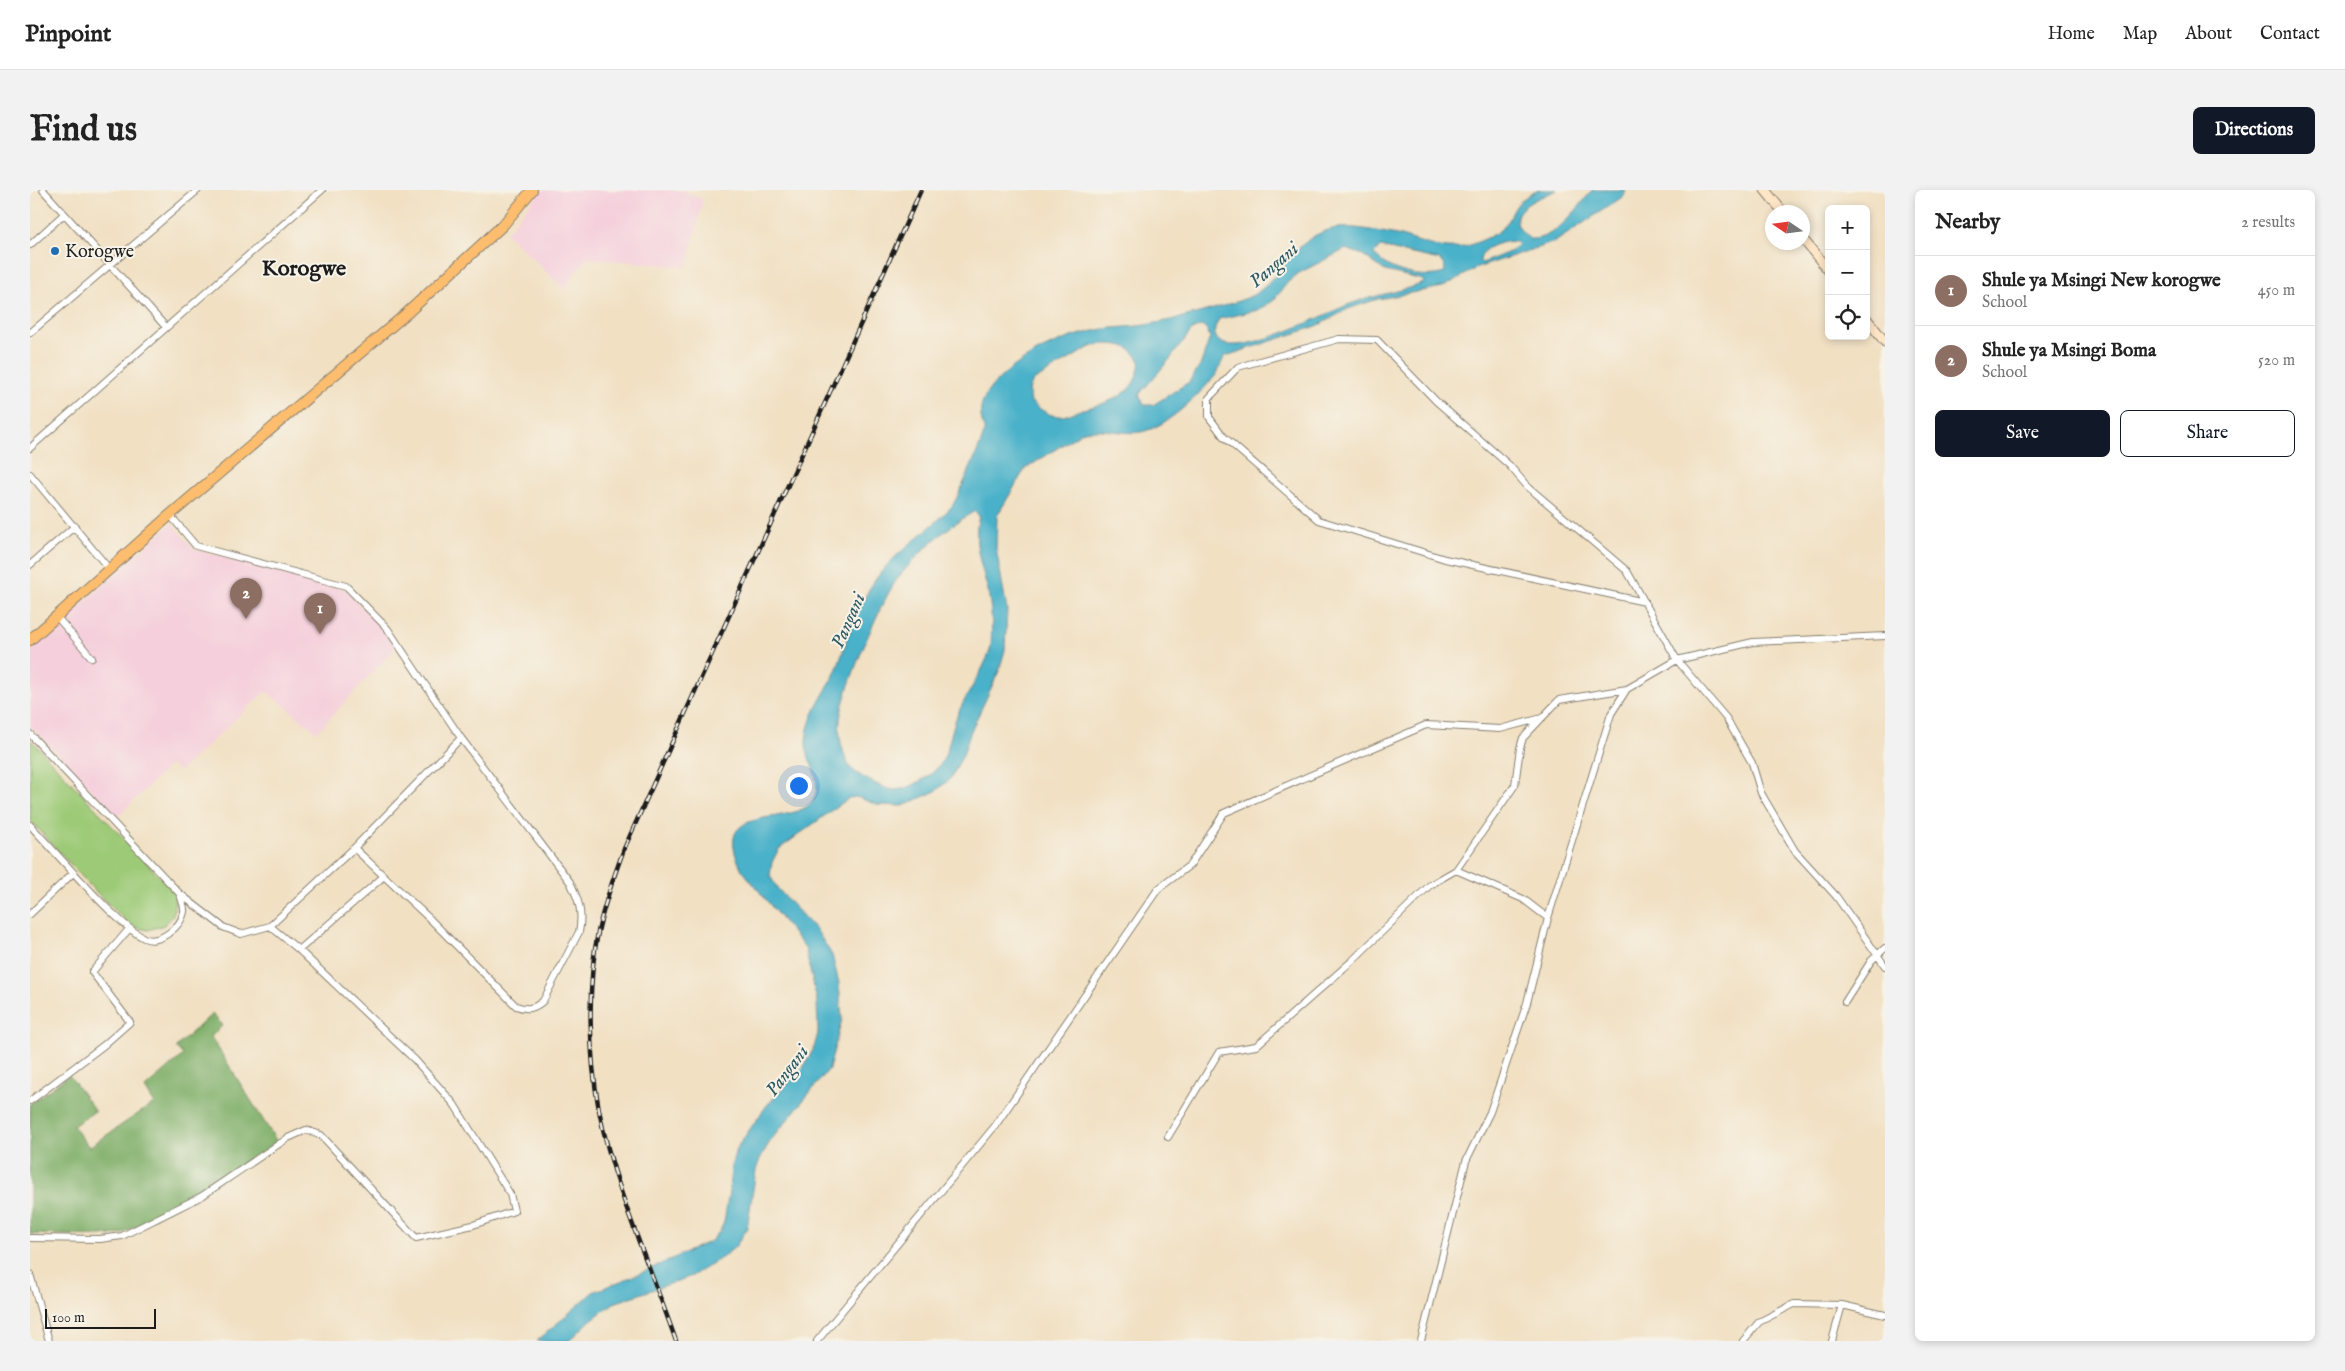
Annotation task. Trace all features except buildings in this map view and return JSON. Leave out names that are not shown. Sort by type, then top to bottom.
[{"type":"highway","points":[[30,640],[57,618],[170,515],[414,307],[503,225],[532,190]]},
{"type":"main road","points":[[1765,190],[1777,205]]},
{"type":"main road","points":[[1810,248],[1825,266]]},
{"type":"main road","points":[[1870,323],[1885,342]]},
{"type":"street","points":[[43,190],[165,326]]},
{"type":"street","points":[[30,333],[198,190]]},
{"type":"street","points":[[30,448],[165,326],[322,190]]},
{"type":"street","points":[[30,245],[64,214]]},
{"type":"street","points":[[1644,602],[1445,558],[1320,520],[1224,436],[1209,417],[1210,398],[1238,367],[1339,339],[1377,340],[1436,401],[1509,465],[1527,486],[1627,571],[1677,660],[1726,718],[1752,763],[1761,793],[1795,851],[1836,896],[1885,966]]},
{"type":"street","points":[[30,474],[110,570]]},
{"type":"street","points":[[170,515],[196,546],[346,586],[387,628],[461,738],[570,882],[580,901],[582,921],[579,932],[543,1001],[536,1008],[524,1009],[516,1006],[431,920],[354,848]]},
{"type":"street","points":[[30,565],[75,526]]},
{"type":"street","points":[[57,618],[92,658]]},
{"type":"street","points":[[1168,1136],[1219,1052],[1256,1046],[1353,960],[1430,886],[1456,870],[1515,785],[1523,738],[1559,700],[1627,689],[1677,660],[1753,642],[1885,636]]},
{"type":"street","points":[[1421,1341],[1466,1161],[1490,1112],[1527,1003],[1548,918],[1611,714],[1627,689]]},
{"type":"street","points":[[817,1341],[995,1126],[1158,889],[1190,865],[1224,814],[1426,724],[1500,729],[1542,718]]},
{"type":"street","points":[[30,734],[179,893],[223,927],[241,934],[270,926],[354,848],[461,738]]},
{"type":"street","points":[[30,826],[73,873],[129,929],[146,939],[158,938],[169,933],[181,921],[185,910],[179,893]]},
{"type":"street","points":[[1456,870],[1523,899],[1548,918]]},
{"type":"street","points":[[30,914],[73,873]]},
{"type":"street","points":[[299,950],[384,876]]},
{"type":"street","points":[[30,1238],[100,1239],[122,1236],[202,1196],[288,1138],[306,1130],[321,1135],[416,1238],[473,1225],[514,1211],[510,1194],[454,1104],[415,1060],[299,950],[270,926]]},
{"type":"street","points":[[30,1101],[104,1045],[130,1022],[92,972],[129,929]]},
{"type":"street","points":[[1845,1002],[1871,961],[1885,948]]},
{"type":"street","points":[[30,1274],[49,1341]]},
{"type":"street","points":[[1743,1341],[1759,1322],[1794,1304],[1842,1305],[1885,1315]]},
{"type":"street","points":[[1832,1341],[1842,1305]]},
{"type":"shaded area","points":[[541,190],[686,190],[685,192],[703,200],[687,267],[586,258],[564,289],[506,233]]},
{"type":"shaded area","points":[[172,523],[194,549],[344,588],[385,630],[396,647],[317,732],[266,691],[179,772],[171,764],[117,817],[30,726],[30,650]]},
{"type":"green space","points":[[30,739],[176,894],[173,916],[164,925],[148,930],[131,926],[95,891],[30,820]]},
{"type":"green space","points":[[212,1014],[223,1025],[211,1037],[277,1142],[201,1193],[122,1234],[100,1236],[30,1234],[30,1104],[69,1075],[95,1111],[73,1126],[89,1147],[154,1103],[145,1088],[183,1055],[176,1047]]},
{"type":"water","points":[[1539,190],[1557,190],[1530,203],[1522,208],[1518,214],[1517,221],[1520,230],[1530,239],[1548,235],[1557,229],[1573,214],[1592,190],[1626,190],[1621,198],[1555,242],[1477,268],[1443,287],[1378,299],[1348,309],[1317,326],[1226,356],[1217,374],[1200,392],[1182,409],[1161,424],[1151,429],[1134,433],[1099,430],[1084,431],[1025,469],[997,516],[996,548],[1007,610],[1005,650],[999,671],[971,731],[963,755],[951,778],[936,791],[903,806],[877,805],[857,797],[849,798],[779,849],[772,862],[770,876],[778,889],[817,931],[832,955],[839,983],[842,1019],[829,1069],[771,1140],[760,1159],[756,1170],[747,1229],[735,1247],[723,1257],[692,1276],[614,1303],[591,1320],[569,1341],[537,1341],[593,1292],[641,1273],[711,1241],[720,1231],[724,1222],[731,1167],[736,1149],[767,1105],[803,1068],[814,1048],[818,1033],[817,1001],[805,948],[742,870],[734,846],[737,831],[748,822],[799,810],[812,802],[817,787],[806,746],[810,721],[831,681],[853,621],[867,593],[881,572],[900,552],[943,516],[955,501],[983,438],[981,410],[986,395],[993,386],[1011,369],[1035,353],[1076,336],[1104,329],[1146,325],[1171,320],[1247,298],[1260,291],[1270,282],[1309,239],[1322,232],[1338,228],[1358,228],[1402,236],[1440,247],[1460,248],[1490,237],[1508,222],[1520,202]],"holes":[[[1514,241],[1518,244],[1512,251],[1482,263],[1480,261],[1484,252],[1498,244]],[[1380,247],[1440,260],[1445,267],[1444,273],[1426,276],[1416,275],[1397,270],[1374,254]],[[1346,249],[1363,255],[1385,271],[1423,280],[1424,283],[1350,304],[1281,334],[1259,341],[1240,345],[1225,344],[1216,337],[1215,330],[1219,319],[1258,310],[1273,301],[1288,282],[1299,273]],[[1200,326],[1206,328],[1210,337],[1200,366],[1189,382],[1153,405],[1144,405],[1139,395],[1192,330]],[[1102,344],[1124,346],[1133,352],[1140,361],[1134,382],[1120,396],[1064,416],[1051,415],[1031,402],[1029,390],[1033,381],[1090,347]],[[975,511],[979,516],[976,537],[990,603],[992,622],[991,646],[982,668],[961,707],[943,760],[928,776],[906,788],[892,790],[872,782],[850,768],[840,737],[842,707],[863,647],[891,589],[915,559],[954,525]]]},
{"type":"railway","points":[[676,1341],[623,1198],[599,1110],[591,1044],[592,975],[598,932],[606,901],[624,849],[921,190]]},
{"type":"place","name":"Korogwe","points":[[55,251]]},
{"type":"place","name":"Shule ya Msingi Boma","points":[[246,619]]},
{"type":"place","name":"Shule ya Msingi New korogwe","points":[[320,634]]},
{"type":"district","name":"Korogwe","points":[[304,267]]},
{"type":"water label","name":"Pangani","points":[[1273,264]]},
{"type":"water label","name":"Pangani","points":[[847,620]]},
{"type":"water label","name":"Pangani","points":[[786,1070]]}]
